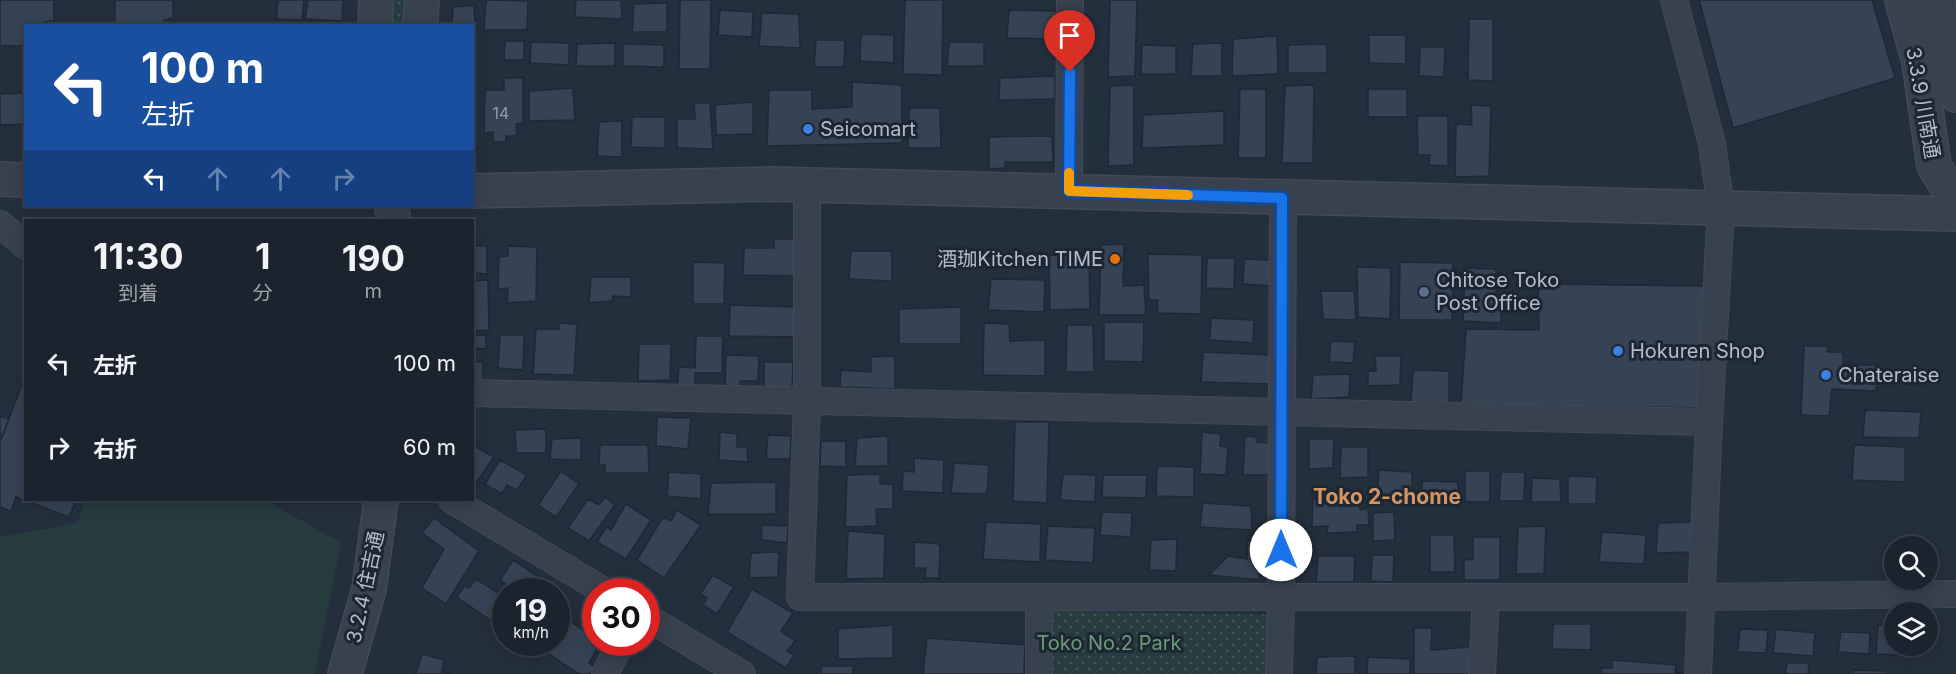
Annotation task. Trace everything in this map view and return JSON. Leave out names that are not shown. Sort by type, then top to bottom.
[{"type":"street","points":[[375,24],[376,0]]},
{"type":"street","points":[[420,24],[422,0]]},
{"type":"street","points":[[1069,191],[1070,0]]},
{"type":"street","points":[[1674,0],[1712,144],[1720,208],[1708,422],[1698,674]]},
{"type":"street","name":"3.3.9 川南通","points":[[1902,0],[1919,62],[1934,166],[1956,200]]},
{"type":"street","name":"3.3.9 川南通","points":[[1937,0],[1956,95]]},
{"type":"street","points":[[0,179],[24,180]]},
{"type":"street","points":[[807,185],[807,401],[800,597],[1701,597],[1956,594]]},
{"type":"street","points":[[474,191],[807,185],[1956,214]]},
{"type":"street","points":[[1279,674],[1282,198]]},
{"type":"street","points":[[0,224],[24,244]]},
{"type":"street","points":[[474,393],[1708,422]]},
{"type":"street","name":"3.2.4 住吉通","points":[[345,674],[369,589],[381,501]]},
{"type":"street","points":[[454,501],[582,578]]},
{"type":"street","points":[[1039,597],[1039,674]]},
{"type":"street","points":[[1482,674],[1486,597]]},
{"type":"street","points":[[660,625],[742,674]]},
{"type":"street","points":[[605,674],[614,656]]},
{"type":"green space","points":[[386,0],[412,0],[410,24],[385,24]]},
{"type":"green space","points":[[86,501],[267,501],[341,543],[315,674],[0,674],[0,537],[77,523]]},
{"type":"green space","name":"Toko No.2 Park","points":[[1051,611],[1271,615],[1270,674],[1049,674]]},
{"type":"building","points":[[0,0],[54,0],[54,21],[44,22],[44,24],[24,24],[24,46],[0,46]]},
{"type":"building","points":[[115,0],[173,0],[173,18],[164,20],[164,24],[115,24]]},
{"type":"building","points":[[278,0],[304,0],[302,20],[276,19]]},
{"type":"building","points":[[308,0],[343,0],[342,21],[305,19]]},
{"type":"building","points":[[486,0],[528,1],[527,30],[484,30]]},
{"type":"building","points":[[576,0],[621,0],[622,19],[575,17]]},
{"type":"building","points":[[680,0],[711,0],[710,69],[679,69]]},
{"type":"building","points":[[905,0],[943,0],[942,75],[903,74]]},
{"type":"building","points":[[1110,0],[1137,0],[1135,76],[1108,77]]},
{"type":"building","points":[[1699,0],[1872,0],[1895,78],[1733,128]]},
{"type":"building","points":[[667,3],[667,32],[632,32],[634,4]]},
{"type":"building","points":[[474,5],[475,23],[452,23],[453,7]]},
{"type":"building","points":[[720,10],[753,12],[752,37],[718,35]]},
{"type":"building","points":[[1009,10],[1059,11],[1059,39],[1007,38]]},
{"type":"building","points":[[762,13],[799,14],[800,48],[759,46]]},
{"type":"building","points":[[1469,19],[1493,19],[1493,81],[1468,80]]},
{"type":"building","points":[[861,34],[894,35],[894,63],[860,61]]},
{"type":"building","points":[[1369,35],[1406,35],[1406,64],[1369,63]]},
{"type":"building","points":[[1277,36],[1278,74],[1232,76],[1233,39]]},
{"type":"building","points":[[816,40],[845,40],[844,67],[814,67]]},
{"type":"building","points":[[505,41],[524,41],[524,60],[504,60]]},
{"type":"building","points":[[531,42],[569,43],[569,65],[530,63]]},
{"type":"building","points":[[949,42],[984,42],[984,66],[947,66]]},
{"type":"building","points":[[615,43],[615,66],[576,66],[577,44]]},
{"type":"building","points":[[1222,43],[1222,76],[1191,76],[1193,44]]},
{"type":"building","points":[[623,44],[664,45],[664,67],[623,66]]},
{"type":"building","points":[[1327,44],[1327,73],[1288,73],[1288,45]]},
{"type":"building","points":[[1142,45],[1176,46],[1176,74],[1141,74]]},
{"type":"building","points":[[1420,47],[1445,47],[1444,77],[1419,76]]},
{"type":"building","points":[[1055,76],[1055,99],[999,100],[1000,78]]},
{"type":"building","points":[[504,78],[523,78],[523,123],[516,124],[517,136],[506,136],[506,142],[493,142],[493,132],[484,133],[485,90],[504,90]]},
{"type":"building","points":[[852,82],[902,85],[902,143],[767,146],[769,90],[812,90],[812,109],[852,107]]},
{"type":"building","points":[[1134,85],[1134,165],[1108,166],[1110,86]]},
{"type":"building","points":[[1314,85],[1313,163],[1282,163],[1285,86]]},
{"type":"building","points":[[573,88],[575,120],[529,121],[529,91]]},
{"type":"building","points":[[1240,89],[1266,89],[1266,158],[1238,158]]},
{"type":"building","points":[[1368,89],[1407,89],[1407,117],[1368,117]]},
{"type":"building","points":[[24,93],[24,124],[0,125],[0,94]]},
{"type":"building","points":[[753,102],[753,134],[716,135],[715,105]]},
{"type":"building","points":[[694,103],[710,103],[713,149],[677,148],[677,119],[695,119]]},
{"type":"building","points":[[1471,105],[1491,106],[1489,176],[1455,177],[1456,124],[1472,125]]},
{"type":"building","points":[[909,108],[940,108],[941,148],[908,148]]},
{"type":"building","points":[[1224,111],[1224,145],[1142,148],[1143,115]]},
{"type":"building","points":[[1417,116],[1448,116],[1448,166],[1429,165],[1430,155],[1418,155]]},
{"type":"building","points":[[632,117],[665,117],[665,148],[631,147]]},
{"type":"building","points":[[622,121],[622,157],[597,156],[599,122]]},
{"type":"building","points":[[1052,136],[1053,162],[1005,162],[1005,168],[989,169],[989,137]]},
{"type":"building","points":[[774,239],[797,239],[798,276],[743,275],[744,248],[774,248]]},
{"type":"building","points":[[1124,244],[1123,286],[1144,285],[1146,315],[1099,315],[1101,245]]},
{"type":"building","points":[[474,246],[487,246],[487,274],[474,273]]},
{"type":"building","points":[[508,246],[537,247],[536,301],[507,303],[508,288],[498,289],[499,257],[508,256]]},
{"type":"building","points":[[851,251],[892,251],[892,281],[849,279]]},
{"type":"building","points":[[1148,254],[1202,255],[1201,314],[1157,313],[1158,300],[1149,300]]},
{"type":"building","points":[[1049,255],[1089,256],[1090,309],[1050,310]]},
{"type":"building","points":[[1207,258],[1235,258],[1234,289],[1206,288]]},
{"type":"building","points":[[1244,259],[1274,260],[1273,286],[1243,284]]},
{"type":"building","points":[[693,262],[725,263],[724,304],[693,304]]},
{"type":"building","points":[[1400,262],[1453,263],[1452,320],[1399,320]]},
{"type":"building","points":[[1357,267],[1391,268],[1390,319],[1358,317]]},
{"type":"building","points":[[1465,268],[1496,269],[1496,306],[1501,306],[1501,323],[1463,321]]},
{"type":"building","points":[[591,277],[631,277],[631,297],[613,296],[612,301],[589,303]]},
{"type":"building","points":[[991,279],[1045,280],[1044,312],[988,310]]},
{"type":"building","points":[[488,280],[489,330],[474,331],[474,281]]},
{"type":"building","points":[[1538,284],[1705,286],[1702,408],[1461,404],[1466,329],[1539,330]]},
{"type":"building","points":[[1321,291],[1354,291],[1356,320],[1323,319]]},
{"type":"building","points":[[730,305],[800,307],[800,337],[729,336]]},
{"type":"building","points":[[961,307],[961,344],[899,344],[899,309]]},
{"type":"building","points":[[1211,318],[1254,320],[1253,343],[1210,340]]},
{"type":"building","points":[[1104,322],[1144,322],[1143,362],[1104,361]]},
{"type":"building","points":[[559,323],[577,324],[574,375],[533,374],[536,329],[559,329]]},
{"type":"building","points":[[984,323],[1009,324],[1010,341],[1045,340],[1045,376],[983,375]]},
{"type":"building","points":[[1067,325],[1093,325],[1094,372],[1066,372]]},
{"type":"building","points":[[474,335],[486,335],[486,349],[474,348]]},
{"type":"building","points":[[500,335],[524,335],[523,370],[498,368]]},
{"type":"building","points":[[696,336],[723,336],[722,373],[695,373],[695,386],[677,387],[679,367],[695,368]]},
{"type":"building","points":[[1331,341],[1355,342],[1353,363],[1329,362]]},
{"type":"building","points":[[639,344],[671,344],[670,380],[638,381]]},
{"type":"building","points":[[1804,346],[1828,346],[1827,352],[1843,352],[1843,365],[1878,365],[1876,391],[1832,389],[1829,416],[1801,415]]},
{"type":"building","points":[[1203,352],[1271,355],[1270,384],[1201,382]]},
{"type":"building","points":[[726,355],[759,356],[758,381],[740,381],[739,389],[725,387]]},
{"type":"building","points":[[895,356],[895,389],[840,387],[841,370],[871,372],[871,357]]},
{"type":"building","points":[[1375,356],[1401,356],[1400,385],[1368,386],[1368,371],[1376,371]]},
{"type":"building","points":[[474,362],[483,362],[483,381],[474,381]]},
{"type":"building","points":[[764,362],[793,362],[792,389],[764,389]]},
{"type":"building","points":[[1413,370],[1449,371],[1449,403],[1411,402]]},
{"type":"building","points":[[1350,374],[1349,397],[1311,399],[1313,375]]},
{"type":"building","points":[[24,379],[24,500],[16,497],[11,511],[0,507],[0,442]]},
{"type":"building","points":[[1865,410],[1921,412],[1919,438],[1863,437]]},
{"type":"building","points":[[0,416],[9,419],[3,435],[0,434]]},
{"type":"building","points":[[657,417],[691,418],[688,449],[656,446]]},
{"type":"building","points":[[1015,422],[1049,422],[1047,503],[1013,501]]},
{"type":"building","points":[[546,429],[546,453],[516,453],[515,430]]},
{"type":"building","points":[[720,432],[737,434],[737,447],[747,447],[748,462],[719,460]]},
{"type":"building","points":[[1202,432],[1221,434],[1220,446],[1228,447],[1226,475],[1200,474]]},
{"type":"building","points":[[768,435],[791,436],[790,459],[766,459]]},
{"type":"building","points":[[888,436],[888,466],[855,466],[857,438]]},
{"type":"building","points":[[1245,436],[1256,437],[1257,442],[1272,443],[1274,468],[1269,468],[1269,475],[1243,475]]},
{"type":"building","points":[[581,438],[581,460],[550,459],[552,439]]},
{"type":"building","points":[[1309,439],[1334,439],[1333,468],[1309,469]]},
{"type":"building","points":[[821,441],[846,441],[846,467],[820,466]]},
{"type":"building","points":[[600,445],[648,445],[649,473],[605,473],[605,465],[599,465]]},
{"type":"building","points":[[1854,445],[1905,447],[1905,482],[1852,480]]},
{"type":"building","points":[[474,446],[494,457],[476,483],[474,482]]},
{"type":"building","points":[[1341,447],[1368,447],[1368,477],[1340,478]]},
{"type":"building","points":[[914,458],[944,460],[943,493],[902,491],[903,471],[914,472]]},
{"type":"building","points":[[500,460],[527,475],[517,490],[507,485],[502,494],[485,484]]},
{"type":"building","points":[[954,463],[989,465],[987,494],[951,493]]},
{"type":"building","points":[[1157,466],[1194,467],[1194,497],[1156,496]]},
{"type":"building","points":[[1379,470],[1412,472],[1412,497],[1377,495]]},
{"type":"building","points":[[561,471],[579,484],[556,517],[538,505]]},
{"type":"building","points":[[1465,471],[1490,471],[1490,502],[1465,502]]},
{"type":"building","points":[[669,472],[701,474],[701,499],[667,496]]},
{"type":"building","points":[[1501,472],[1525,472],[1524,501],[1499,501]]},
{"type":"building","points":[[880,474],[880,484],[893,484],[893,509],[876,509],[877,526],[845,527],[847,475]]},
{"type":"building","points":[[1063,474],[1096,475],[1095,502],[1060,500]]},
{"type":"building","points":[[1103,475],[1147,475],[1146,498],[1102,497]]},
{"type":"building","points":[[1568,476],[1597,477],[1596,504],[1568,504]]},
{"type":"building","points":[[1532,478],[1560,479],[1561,502],[1531,502]]},
{"type":"building","points":[[1422,481],[1458,482],[1458,501],[1421,501]]},
{"type":"building","points":[[776,482],[776,514],[708,514],[711,483]]},
{"type":"building","points":[[1341,490],[1342,498],[1359,498],[1360,510],[1368,508],[1369,525],[1357,525],[1357,532],[1327,533],[1328,526],[1312,527],[1313,499],[1331,500],[1331,491]]},
{"type":"building","points":[[605,497],[615,505],[589,541],[568,528],[588,499],[599,505]]},
{"type":"building","points":[[27,501],[76,501],[69,517]]},
{"type":"building","points":[[1203,503],[1251,506],[1252,530],[1200,527]]},
{"type":"building","points":[[626,504],[651,520],[626,559],[597,542],[606,527],[611,530]]},
{"type":"building","points":[[677,510],[701,525],[664,578],[637,560],[663,517],[671,521]]},
{"type":"building","points":[[1102,512],[1132,513],[1131,537],[1100,535]]},
{"type":"building","points":[[1394,512],[1395,540],[1373,541],[1373,513]]},
{"type":"building","points":[[434,518],[479,551],[446,604],[422,588],[444,549],[422,533]]},
{"type":"building","points":[[986,522],[1041,524],[1040,562],[983,559]]},
{"type":"building","points":[[1695,522],[1694,552],[1656,553],[1658,523]]},
{"type":"building","points":[[762,525],[788,526],[787,543],[761,540]]},
{"type":"building","points":[[1048,526],[1095,528],[1093,563],[1045,560]]},
{"type":"building","points":[[1546,526],[1544,574],[1516,574],[1518,527]]},
{"type":"building","points":[[848,531],[885,534],[884,578],[846,579]]},
{"type":"building","points":[[1602,532],[1646,535],[1644,564],[1599,562]]},
{"type":"building","points":[[1430,535],[1454,535],[1455,572],[1430,572]]},
{"type":"building","points":[[1473,537],[1500,537],[1500,580],[1464,580],[1464,560],[1473,559]]},
{"type":"building","points":[[1177,539],[1176,571],[1149,570],[1151,540]]},
{"type":"building","points":[[1247,541],[1268,541],[1269,560],[1260,562],[1259,580],[1209,575],[1228,556],[1247,559]]},
{"type":"building","points":[[914,542],[940,544],[939,578],[925,578],[926,568],[914,568]]},
{"type":"building","points":[[779,552],[778,577],[749,578],[751,553]]},
{"type":"building","points":[[1372,555],[1394,555],[1393,582],[1371,581]]},
{"type":"building","points":[[1318,556],[1355,556],[1354,582],[1316,582]]},
{"type":"building","points":[[513,560],[539,577],[538,578],[501,578]]},
{"type":"building","points":[[713,575],[734,587],[717,614],[703,605],[707,598],[700,594]]},
{"type":"building","points":[[476,579],[492,589],[490,620],[457,597],[464,586],[469,588]]},
{"type":"building","points":[[752,589],[793,613],[781,631],[795,641],[787,651],[794,655],[786,668],[727,632]]},
{"type":"building","points":[[570,621],[582,629],[582,656],[593,656],[589,663],[594,667],[590,674],[579,674],[552,656],[570,656]]},
{"type":"building","points":[[1553,624],[1591,624],[1591,650],[1552,649]]},
{"type":"building","points":[[893,625],[893,658],[838,659],[838,629]]},
{"type":"building","points":[[1878,625],[1884,625],[1884,654],[1876,654]]},
{"type":"building","points":[[1414,628],[1432,628],[1431,650],[1470,647],[1470,674],[1414,674]]},
{"type":"building","points":[[1740,629],[1768,630],[1766,653],[1738,652]]},
{"type":"building","points":[[1776,629],[1815,633],[1813,656],[1773,653]]},
{"type":"building","points":[[1841,632],[1870,633],[1869,654],[1838,652]]},
{"type":"building","points":[[927,638],[1025,645],[1024,674],[923,674]]},
{"type":"building","points":[[422,654],[444,660],[442,672],[452,674],[416,674]]},
{"type":"building","points":[[1355,656],[1355,674],[1316,674],[1317,657]]},
{"type":"building","points":[[1368,657],[1410,659],[1410,674],[1367,674]]},
{"type":"building","points":[[1612,660],[1676,665],[1675,672],[1689,674],[1601,674],[1601,668],[1612,668]]},
{"type":"building","points":[[1787,663],[1809,663],[1808,674],[1785,674]]},
{"type":"building","points":[[821,666],[853,666],[853,674],[821,674]]},
{"type":"building","points":[[1853,670],[1887,671],[1887,674],[1853,674]]},
{"type":"slow traffic","points":[[1069,173],[1069,191],[1188,195]]},
{"type":"place","name":"Seicomart","points":[[808,129]]},
{"type":"place","name":"酒珈Kitchen TIME","points":[[1115,259]]},
{"type":"place","name":"Chitose Toko Post Office","points":[[1424,292]]},
{"type":"place","name":"Hokuren Shop","points":[[1618,351]]},
{"type":"place","name":"Chateraise","points":[[1826,375]]},
{"type":"district","name":"Toko 2-chome","points":[[1387,496]]},
{"type":"route","points":[[1070,72],[1069,191],[1282,198],[1281,550]]}]
